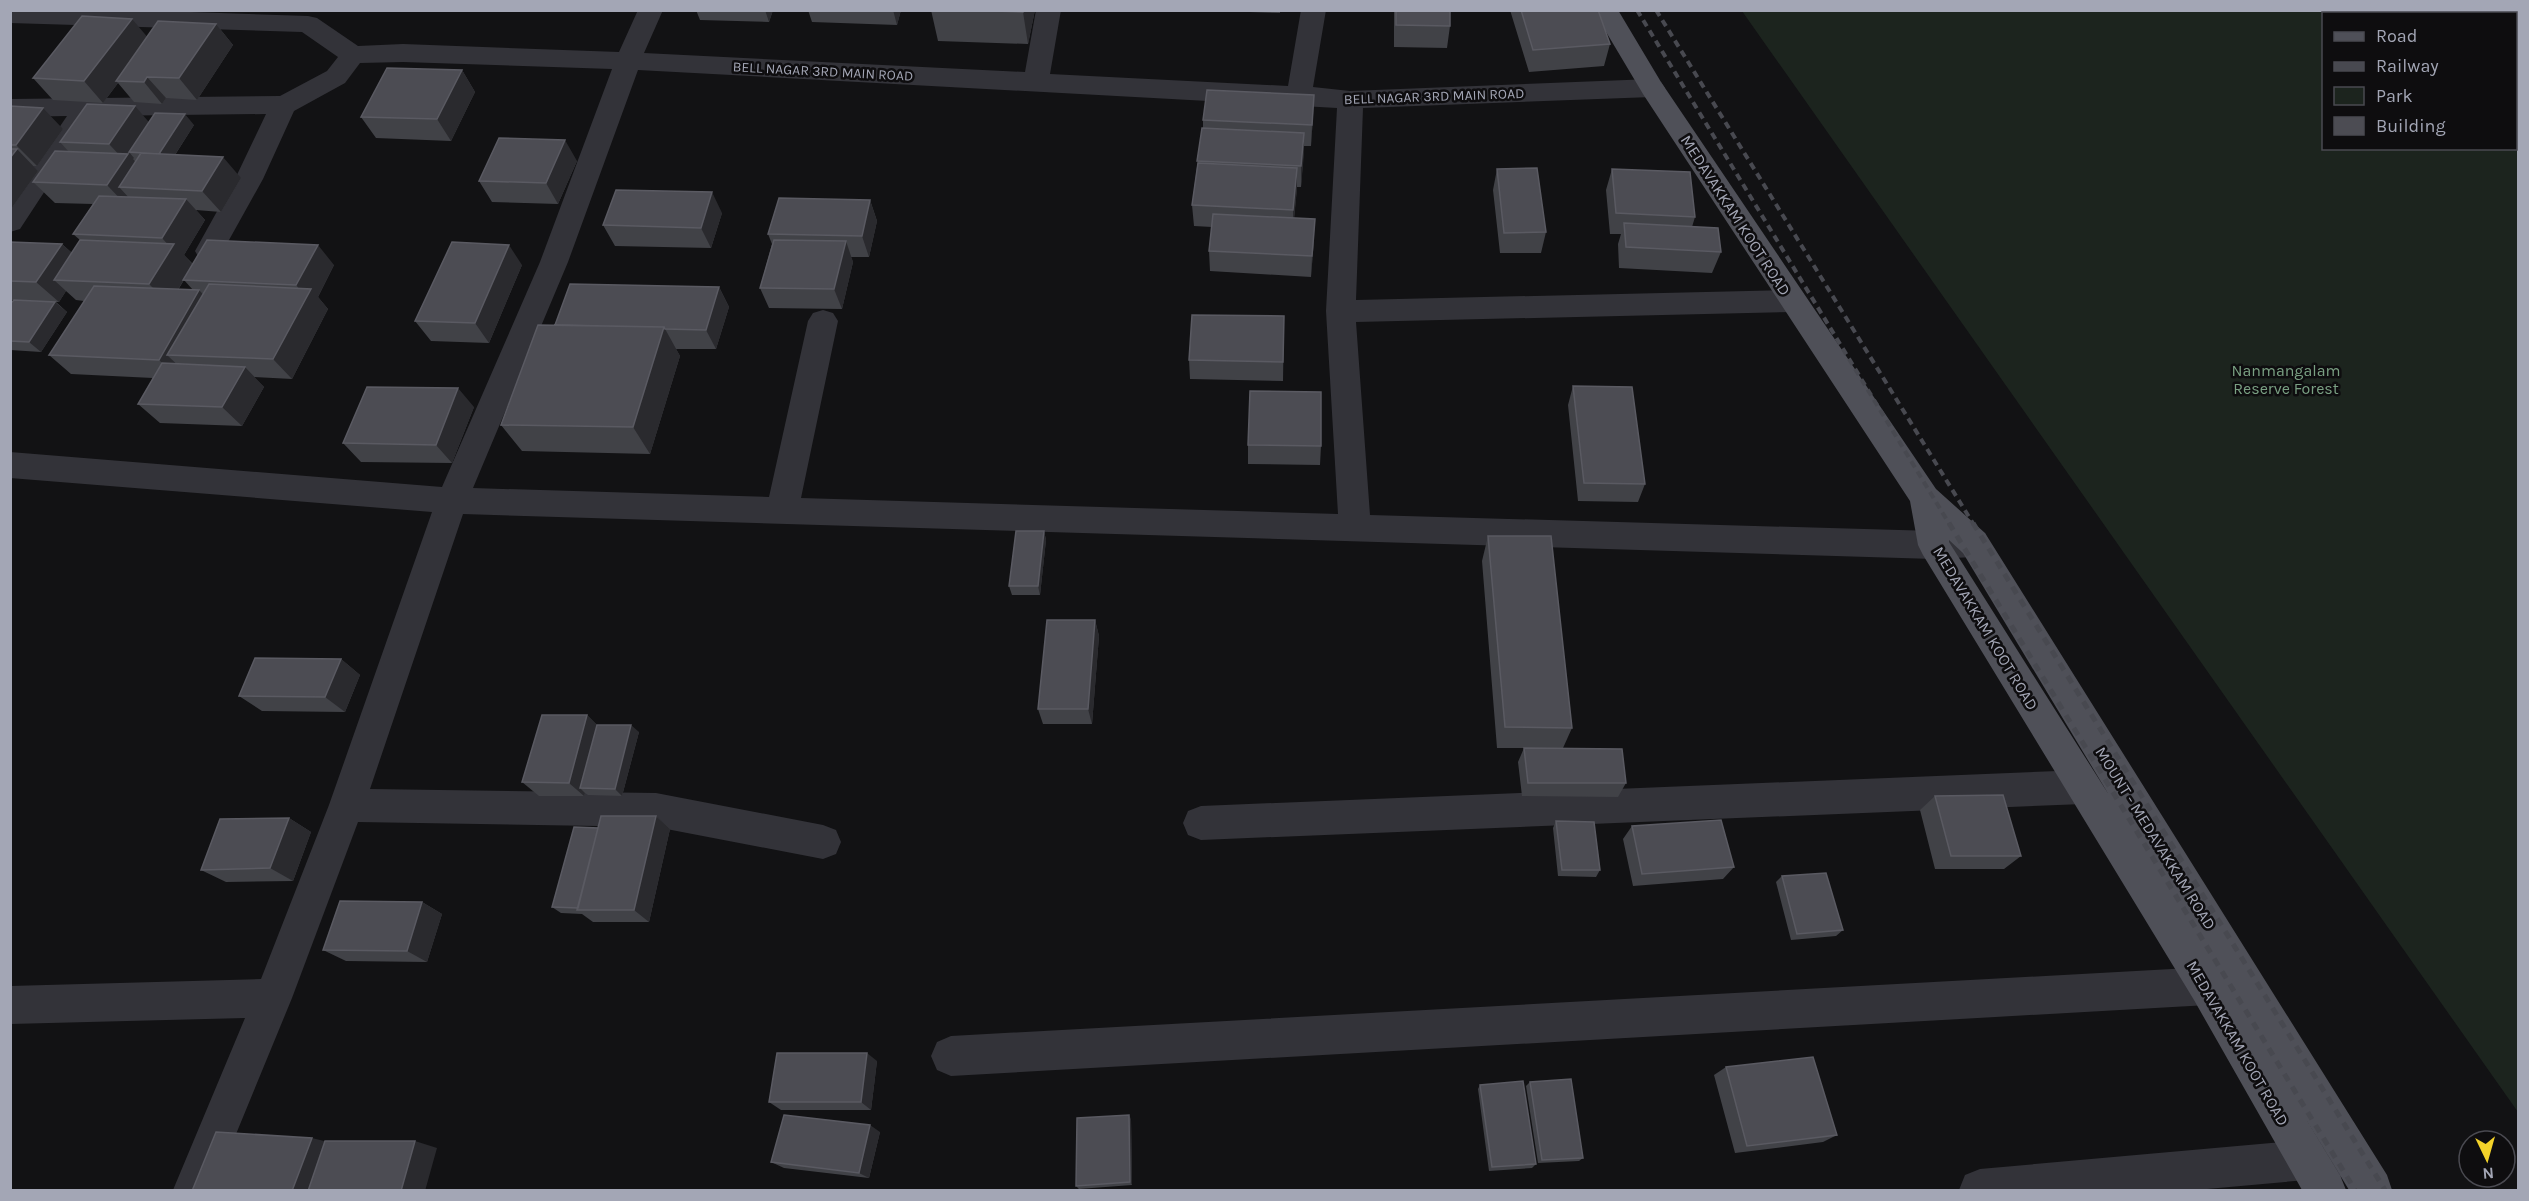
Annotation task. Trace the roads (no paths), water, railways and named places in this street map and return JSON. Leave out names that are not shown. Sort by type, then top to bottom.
[{"type":"main road","name":"MEDAVAKKAM KOOT ROAD","points":[[1605,10],[1652,88],[1926,498],[1934,545],[2208,986],[2315,1175]]},
{"type":"main road","name":"MOUNT - MEDAVAKKAM ROAD","points":[[1926,498],[1974,543],[2372,1191]]},
{"type":"street","points":[[193,1191],[273,998],[347,805],[452,501],[555,262],[628,61],[651,10]]},
{"type":"street","points":[[1036,82],[1049,10]]},
{"type":"street","points":[[1299,95],[1314,10]]},
{"type":"street","points":[[10,15],[308,24],[353,55],[336,77],[284,105],[10,108]]},
{"type":"street","name":"BELL NAGAR 3RD MAIN ROAD","points":[[353,55],[403,53],[628,61],[1299,95],[1350,100],[1652,88]]},
{"type":"street","points":[[1350,100],[1341,311],[1354,528]]},
{"type":"street","points":[[209,251],[249,179],[284,105]]},
{"type":"street","points":[[10,222],[86,108]]},
{"type":"street","points":[[1341,311],[1793,301]]},
{"type":"street","points":[[782,511],[823,321]]},
{"type":"street","points":[[10,465],[452,501],[1934,545],[1974,543]]},
{"type":"street","points":[[1201,823],[2083,787]]},
{"type":"street","points":[[347,805],[656,810],[823,842]]},
{"type":"street","points":[[951,1056],[2208,986]]},
{"type":"street","points":[[10,1005],[273,998]]},
{"type":"street","points":[[1980,1191],[2315,1175]]},
{"type":"railway","points":[[1637,10],[1950,525]]},
{"type":"railway","points":[[1656,10],[1974,525]]},
{"type":"railway","points":[[1949,523],[2355,1190]]},
{"type":"railway","points":[[1973,523],[2385,1190]]},
{"type":"park label","name":"Nanmangalam Reserve Forest","points":[[2286,379]]}]
